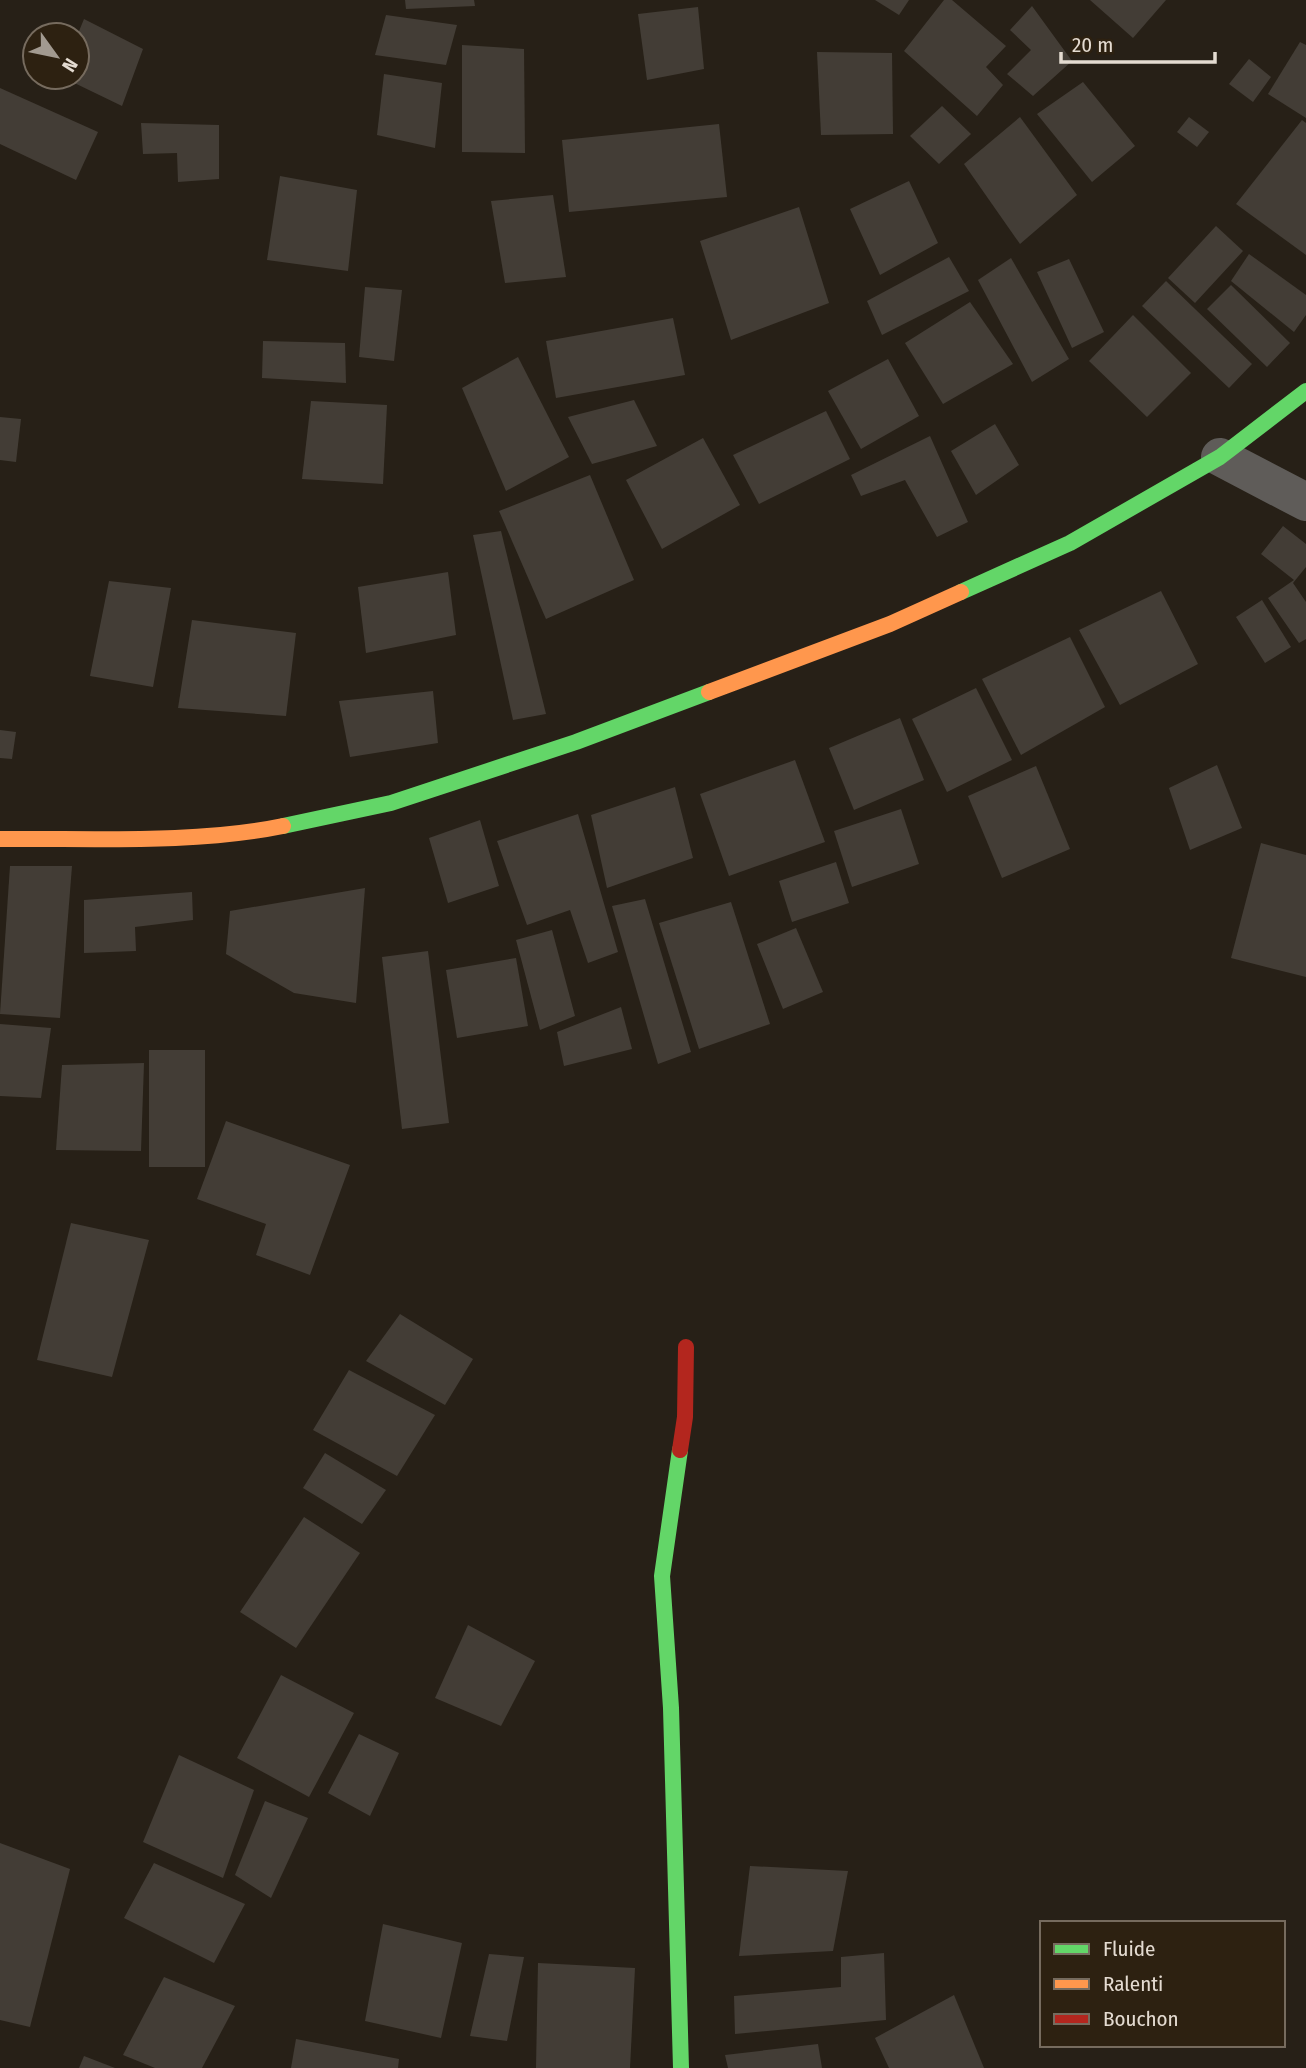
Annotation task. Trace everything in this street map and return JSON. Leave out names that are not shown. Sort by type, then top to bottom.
[{"type":"street","points":[[0,839],[254,832],[391,803],[576,743],[890,624],[1070,542],[1220,457],[1306,391]]},
{"type":"street","points":[[1220,457],[1306,502]]},
{"type":"street","points":[[681,2068],[672,1735],[662,1576],[685,1417],[686,1347]]},
{"type":"building","points":[[405,0],[474,0],[475,6],[406,9]]},
{"type":"building","points":[[875,0],[909,0],[899,15]]},
{"type":"building","points":[[944,0],[952,0],[1006,46],[986,67],[1003,85],[977,116],[904,51]]},
{"type":"building","points":[[1090,0],[1166,0],[1133,38]]},
{"type":"building","points":[[1032,6],[1072,61],[1033,96],[1007,74],[1031,50],[1010,30]]},
{"type":"building","points":[[698,7],[704,69],[647,80],[638,14]]},
{"type":"building","points":[[386,15],[457,25],[446,65],[375,55]]},
{"type":"building","points":[[91,23],[143,49],[122,106],[91,91]]},
{"type":"building","points":[[1300,42],[1306,45],[1306,118],[1268,94]]},
{"type":"building","points":[[462,45],[524,49],[525,153],[462,152]]},
{"type":"building","points":[[817,52],[892,53],[893,134],[821,135]]},
{"type":"building","points":[[1249,59],[1271,77],[1253,102],[1229,84]]},
{"type":"building","points":[[384,74],[442,83],[435,148],[377,135]]},
{"type":"building","points":[[1083,82],[1135,146],[1092,182],[1037,114]]},
{"type":"building","points":[[0,88],[98,132],[76,180],[0,144]]},
{"type":"building","points":[[942,106],[971,134],[939,164],[910,136]]},
{"type":"building","points":[[1020,117],[1077,195],[1020,244],[964,164]]},
{"type":"building","points":[[1189,117],[1209,132],[1197,147],[1177,132]]},
{"type":"building","points":[[1302,120],[1306,123],[1306,255],[1236,204]]},
{"type":"building","points":[[141,123],[219,125],[219,179],[178,182],[177,153],[143,154]]},
{"type":"building","points":[[719,124],[727,197],[569,212],[562,140]]},
{"type":"building","points":[[280,176],[357,190],[348,271],[267,260]]},
{"type":"building","points":[[909,181],[938,243],[880,275],[850,209]]},
{"type":"building","points":[[553,195],[566,277],[505,283],[491,201]]},
{"type":"building","points":[[799,207],[829,303],[731,340],[700,241]]},
{"type":"building","points":[[1216,226],[1243,251],[1195,303],[1168,278]]},
{"type":"building","points":[[1249,254],[1306,295],[1306,315],[1294,332],[1231,281]]},
{"type":"building","points":[[949,257],[969,291],[882,335],[867,301]]},
{"type":"building","points":[[1011,258],[1069,359],[1032,382],[978,280]]},
{"type":"building","points":[[1069,259],[1104,332],[1072,348],[1037,272]]},
{"type":"building","points":[[1166,281],[1252,364],[1229,388],[1142,306]]},
{"type":"building","points":[[1231,285],[1290,343],[1267,367],[1207,309]]},
{"type":"building","points":[[365,287],[402,290],[394,361],[359,357]]},
{"type":"building","points":[[970,302],[1013,364],[943,404],[905,343]]},
{"type":"building","points":[[1133,315],[1191,373],[1147,417],[1089,361]]},
{"type":"building","points":[[673,318],[685,375],[556,398],[546,341]]},
{"type":"building","points":[[263,341],[345,343],[346,383],[262,378]]},
{"type":"building","points":[[518,357],[569,457],[506,491],[462,388]]},
{"type":"building","points":[[888,359],[919,416],[861,449],[828,391]]},
{"type":"building","points":[[634,400],[657,446],[592,464],[568,417]]},
{"type":"building","points":[[311,401],[387,405],[383,484],[302,479]]},
{"type":"building","points":[[826,411],[850,459],[759,504],[733,455]]},
{"type":"building","points":[[0,417],[21,419],[16,462],[0,460]]},
{"type":"building","points":[[995,424],[1019,465],[976,495],[951,451]]},
{"type":"building","points":[[930,436],[968,522],[937,537],[905,480],[861,496],[851,475]]},
{"type":"building","points":[[703,438],[740,505],[662,549],[626,480]]},
{"type":"building","points":[[590,475],[634,580],[546,619],[499,511]]},
{"type":"building","points":[[1283,526],[1306,544],[1306,567],[1293,583],[1306,602],[1306,639],[1299,643],[1268,598],[1294,580],[1261,554]]},
{"type":"building","points":[[501,531],[546,714],[513,720],[473,535]]},
{"type":"building","points":[[448,572],[456,635],[366,653],[358,587]]},
{"type":"building","points":[[109,581],[171,588],[153,687],[90,676]]},
{"type":"building","points":[[1161,591],[1198,664],[1120,705],[1079,630]]},
{"type":"building","points":[[1262,600],[1291,647],[1265,663],[1236,617]]},
{"type":"building","points":[[192,620],[296,633],[286,716],[178,708]]},
{"type":"building","points":[[1070,637],[1105,707],[1021,755],[982,679]]},
{"type":"building","points":[[976,688],[1012,760],[947,792],[912,719]]},
{"type":"building","points":[[433,691],[438,743],[350,757],[339,701]]},
{"type":"building","points":[[900,718],[924,780],[854,810],[829,748]]},
{"type":"building","points":[[0,730],[16,732],[12,759],[0,758]]},
{"type":"building","points":[[795,760],[825,842],[729,876],[700,794]]},
{"type":"building","points":[[1217,765],[1242,828],[1190,850],[1169,788]]},
{"type":"building","points":[[1036,766],[1070,849],[1002,878],[968,796]]},
{"type":"building","points":[[675,787],[693,858],[607,888],[591,815]]},
{"type":"building","points":[[901,809],[919,864],[852,887],[834,831]]},
{"type":"building","points":[[578,814],[618,952],[588,963],[570,910],[527,925],[497,841]]},
{"type":"building","points":[[480,820],[499,886],[448,903],[429,838]]},
{"type":"building","points":[[1261,843],[1306,855],[1306,977],[1231,958]]},
{"type":"building","points":[[836,862],[849,903],[792,922],[779,881]]},
{"type":"building","points":[[10,866],[72,866],[60,1018],[0,1014]]},
{"type":"building","points":[[365,888],[356,1003],[294,993],[226,954],[230,911]]},
{"type":"building","points":[[192,892],[193,920],[135,927],[136,951],[84,953],[84,900]]},
{"type":"building","points":[[645,899],[691,1052],[658,1064],[612,906]]},
{"type":"building","points":[[731,902],[770,1024],[699,1049],[659,923]]},
{"type":"building","points":[[796,928],[823,992],[783,1009],[757,944]]},
{"type":"building","points":[[552,930],[575,1016],[540,1030],[516,940]]},
{"type":"building","points":[[428,951],[449,1123],[402,1129],[382,957]]},
{"type":"building","points":[[516,958],[528,1026],[457,1038],[446,970]]},
{"type":"building","points":[[621,1007],[632,1049],[564,1066],[557,1032]]},
{"type":"building","points":[[0,1024],[51,1028],[41,1098],[0,1096]]},
{"type":"building","points":[[149,1050],[205,1050],[205,1167],[149,1167]]},
{"type":"building","points":[[144,1063],[141,1151],[56,1150],[62,1065]]},
{"type":"building","points":[[226,1121],[350,1165],[310,1275],[256,1255],[266,1224],[197,1199]]},
{"type":"building","points":[[71,1223],[149,1240],[112,1377],[37,1360]]},
{"type":"building","points":[[400,1314],[473,1359],[445,1405],[366,1361]]},
{"type":"building","points":[[349,1370],[435,1415],[397,1476],[313,1430]]},
{"type":"building","points":[[325,1453],[386,1490],[362,1524],[303,1488]]},
{"type":"building","points":[[304,1517],[360,1553],[296,1648],[240,1612]]},
{"type":"building","points":[[468,1625],[535,1661],[501,1726],[435,1698]]},
{"type":"building","points":[[281,1675],[354,1713],[309,1797],[237,1758]]},
{"type":"building","points":[[359,1734],[399,1753],[370,1816],[328,1793]]},
{"type":"building","points":[[179,1755],[254,1790],[223,1878],[143,1842]]},
{"type":"building","points":[[265,1801],[308,1818],[271,1898],[235,1875]]},
{"type":"building","points":[[0,1843],[70,1869],[30,2027],[0,2020]]},
{"type":"building","points":[[154,1863],[245,1904],[214,1963],[124,1918]]},
{"type":"building","points":[[750,1866],[848,1871],[833,1951],[739,1956]]},
{"type":"building","points":[[383,1924],[462,1943],[441,2038],[365,2021]]},
{"type":"building","points":[[884,1953],[886,2020],[735,2034],[734,1996],[841,1987],[841,1957]]},
{"type":"building","points":[[489,1954],[524,1957],[507,2041],[470,2036]]},
{"type":"building","points":[[538,1963],[635,1968],[630,2068],[536,2068]]},
{"type":"building","points":[[164,1977],[235,2006],[202,2068],[155,2068],[123,2055]]},
{"type":"building","points":[[954,1995],[984,2068],[889,2068],[875,2038]]},
{"type":"building","points":[[296,2039],[399,2059],[398,2068],[291,2068]]},
{"type":"building","points":[[818,2044],[822,2068],[728,2068],[725,2055]]},
{"type":"building","points":[[84,2056],[115,2068],[79,2068]]},
{"type":"traffic: fast","points":[[961,592],[1070,543],[1220,457],[1306,391]]},
{"type":"traffic: fast","points":[[283,826],[391,803],[576,742],[709,692]]},
{"type":"traffic: fast","points":[[680,1450],[662,1576],[671,1708],[681,2068]]},
{"type":"traffic: slow","points":[[709,692],[890,624],[961,592]]},
{"type":"traffic: slow","points":[[0,839],[179,838],[250,832],[283,826]]},
{"type":"traffic: jam","points":[[680,1450],[685,1417],[686,1347]]}]
